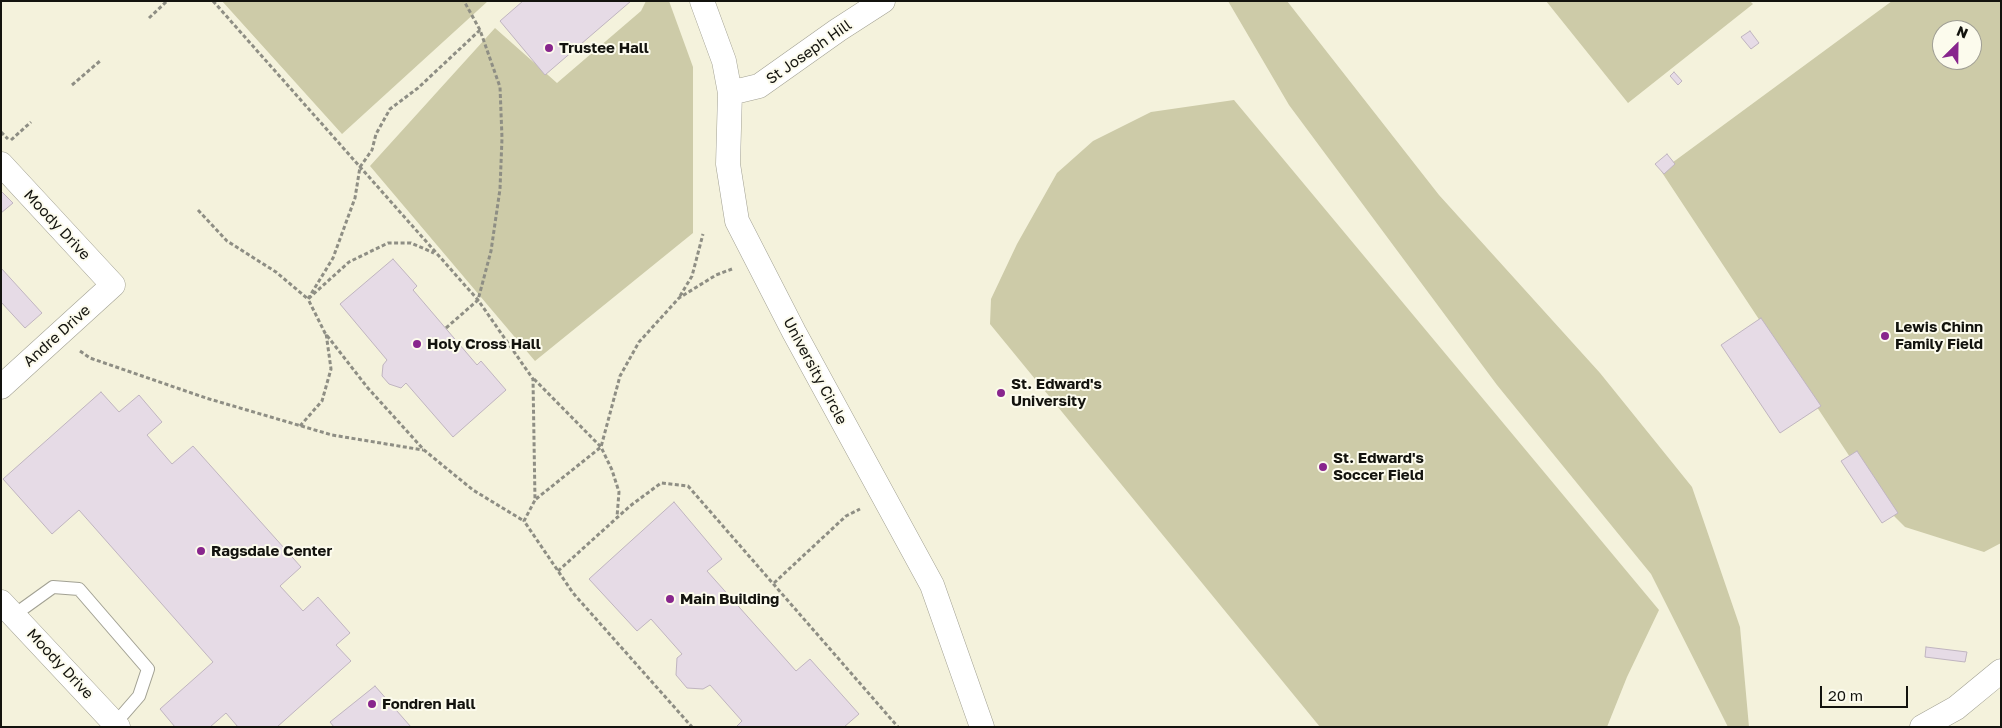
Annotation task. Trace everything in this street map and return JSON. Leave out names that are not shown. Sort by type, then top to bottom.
[{"type":"street","name":"University Circle","points":[[702,1],[724,61],[730,93],[728,164],[737,221],[794,332],[932,585],[982,727]]},
{"type":"street","name":"St Joseph Hill","points":[[730,93],[759,86],[838,30],[883,1]]},
{"type":"street","name":"Moody Drive","points":[[1,164],[113,285]]},
{"type":"street","name":"Andre Drive","points":[[1,388],[113,285]]},
{"type":"street","name":"Moody Drive","points":[[8,608],[115,726]]},
{"type":"street","points":[[1922,727],[1956,708],[2001,671]]},
{"type":"lane","points":[[8,608],[53,586],[79,589],[148,669],[139,696],[115,726]]},
{"type":"path","points":[[149,18],[167,1]]},
{"type":"path","points":[[213,1],[478,300],[533,379],[601,448],[612,470],[619,492],[617,517]]},
{"type":"path","points":[[446,328],[478,300],[491,251],[500,189],[502,138],[500,87],[480,30],[464,1]]},
{"type":"path","points":[[308,299],[334,258],[355,198],[360,167],[372,150],[376,134],[390,109],[418,88],[480,30]]},
{"type":"path","points":[[72,85],[100,61]]},
{"type":"path","points":[[10,141],[31,122]]},
{"type":"path","points":[[198,210],[227,241],[276,272],[308,299],[326,333],[367,387],[424,450],[473,490],[524,521],[573,593],[692,727]]},
{"type":"path","points":[[524,521],[535,500],[601,448],[620,376],[639,342],[679,298],[692,276],[703,234]]},
{"type":"path","points":[[308,299],[350,262],[388,243],[411,243],[436,254]]},
{"type":"path","points":[[679,298],[716,275],[757,260]]},
{"type":"path","points":[[300,426],[322,401],[331,370],[326,333]]},
{"type":"path","points":[[79,350],[90,358],[206,398],[300,426],[332,435],[424,450]]},
{"type":"path","points":[[533,379],[535,500]]},
{"type":"path","points":[[558,571],[617,517],[661,483],[688,486],[898,727]]},
{"type":"path","points":[[774,583],[846,516],[884,497]]},
{"type":"shaded area","name":"St. Edward's University","points":[[1,1],[2001,1],[2001,727],[1,727]]},
{"type":"shaded area","points":[[222,1],[488,1],[342,134]]},
{"type":"shaded area","points":[[646,1],[669,1],[693,67],[693,233],[535,361],[370,166],[495,28],[557,83],[641,11]]},
{"type":"shaded area","points":[[1228,1],[1287,1],[1439,195],[1600,373],[1692,487],[1740,627],[1749,727],[1728,727],[1651,574],[1497,385],[1289,105]]},
{"type":"shaded area","points":[[1546,1],[1750,1],[1753,4],[1628,103]]},
{"type":"shaded area","name":"Lewis Chinn Family Field","points":[[1892,1],[2001,1],[2001,543],[1984,552],[1905,527],[1879,501],[1661,171]]},
{"type":"shaded area","name":"St. Edward's Soccer Field","points":[[1234,100],[1659,610],[1627,677],[1607,727],[1320,727],[990,324],[991,299],[1017,244],[1057,173],[1093,141],[1151,112]]},
{"type":"building","name":"Trustee Hall","points":[[523,1],[631,1],[545,75],[500,21]]},
{"type":"building","points":[[1750,31],[1759,43],[1751,49],[1741,37]]},
{"type":"building","points":[[1674,72],[1682,81],[1678,85],[1670,76]]},
{"type":"building","points":[[1667,154],[1675,164],[1664,174],[1655,164]]},
{"type":"building","points":[[1,191],[13,203],[1,213]]},
{"type":"building","name":"Holy Cross Hall","points":[[393,259],[417,286],[413,290],[477,365],[481,361],[506,390],[453,437],[406,383],[401,388],[389,384],[382,376],[383,365],[387,360],[340,304]]},
{"type":"building","points":[[1,268],[42,313],[25,328],[1,302]]},
{"type":"building","points":[[1761,318],[1821,406],[1780,433],[1721,345]]},
{"type":"building","name":"Ragsdale Center","points":[[101,392],[119,412],[139,395],[162,422],[147,435],[172,464],[193,446],[301,567],[280,586],[303,611],[318,597],[350,633],[336,645],[351,661],[277,727],[238,727],[226,713],[210,727],[175,727],[160,709],[213,662],[79,510],[52,534],[3,479]]},
{"type":"building","points":[[1857,451],[1898,513],[1882,523],[1841,461]]},
{"type":"building","name":"Main Building","points":[[674,502],[722,559],[707,571],[796,671],[810,659],[859,714],[844,727],[736,727],[742,721],[710,685],[703,689],[687,688],[676,675],[677,658],[682,654],[651,619],[637,631],[589,579]]},
{"type":"building","points":[[1926,647],[1967,652],[1965,662],[1925,657]]},
{"type":"building","name":"Fondren Hall","points":[[375,686],[411,727],[334,727],[330,722]]},
{"type":"place","name":"Trustee Hall","points":[[549,48]]},
{"type":"place","name":"Lewis Chinn Family Field","points":[[1885,336]]},
{"type":"place","name":"Holy Cross Hall","points":[[417,344]]},
{"type":"place","name":"St. Edward's University","points":[[1001,393]]},
{"type":"place","name":"St. Edward's Soccer Field","points":[[1323,467]]},
{"type":"place","name":"Ragsdale Center","points":[[201,551]]},
{"type":"place","name":"Main Building","points":[[670,599]]},
{"type":"place","name":"Fondren Hall","points":[[372,704]]}]
